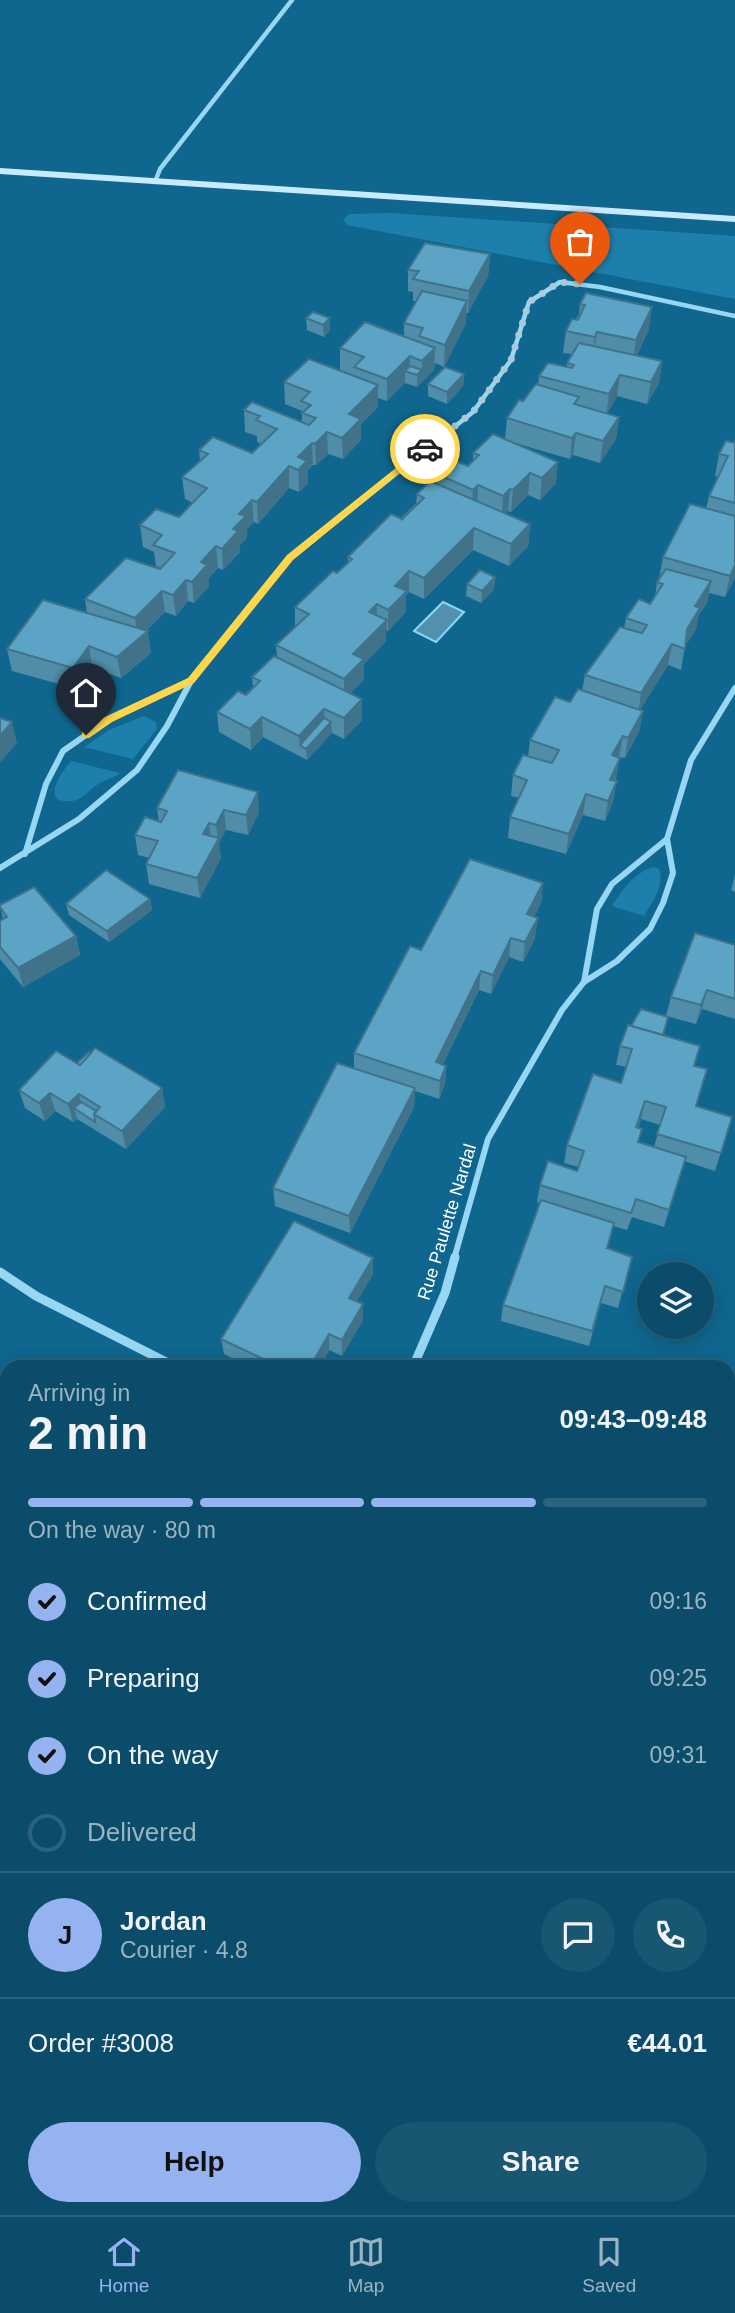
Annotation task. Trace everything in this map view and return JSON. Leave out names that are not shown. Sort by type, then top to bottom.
[{"type":"main road","points":[[0,171],[735,219]]},
{"type":"street","points":[[155,182],[160,169],[292,0]]},
{"type":"street","points":[[0,868],[79,819],[137,770],[167,726],[191,681],[290,558],[473,412],[511,360],[529,302],[560,282],[600,287],[735,316]]},
{"type":"street","points":[[25,854],[46,784],[63,751],[108,719],[191,681]]},
{"type":"street","name":"Rue Paulette Nardal","points":[[416,1360],[445,1293],[488,1139],[562,1010],[584,982],[617,961],[650,929],[663,903],[673,873],[667,839],[691,760],[735,688]]},
{"type":"street","name":"Rue Paulette Nardal","points":[[584,982],[597,909],[612,884],[667,839]]},
{"type":"street","points":[[0,1272],[36,1296],[162,1360]]},
{"type":"shaded area","points":[[390,213],[735,236],[735,299],[347,225],[343,219],[350,214]]},
{"type":"shaded area","points":[[443,602],[464,612],[436,642],[414,631]]},
{"type":"shaded area","points":[[144,716],[156,722],[157,729],[133,759],[84,747],[109,730]]},
{"type":"shaded area","points":[[71,761],[120,773],[96,785],[80,798],[61,801],[56,797],[56,786]]},
{"type":"shaded area","points":[[654,867],[659,869],[660,882],[657,894],[644,916],[612,906],[635,877]]},
{"type":"building","points":[[425,243],[490,254],[469,291],[413,279],[419,271],[408,270]]},
{"type":"building","points":[[422,291],[467,301],[445,345],[419,336],[423,328],[404,323]]},
{"type":"building","points":[[586,293],[652,307],[636,340],[597,332],[595,337],[566,331],[572,319],[578,320],[585,305],[580,304]]},
{"type":"building","points":[[313,312],[330,318],[323,325],[306,318]]},
{"type":"building","points":[[365,322],[435,348],[422,361],[410,356],[387,379],[354,367],[364,357],[340,348]]},
{"type":"building","points":[[579,343],[662,361],[651,382],[620,375],[609,394],[539,376],[548,363],[572,368],[574,365],[567,363]]},
{"type":"building","points":[[309,359],[378,385],[349,414],[361,419],[342,438],[327,432],[315,444],[312,443],[298,457],[307,461],[298,470],[289,466],[257,502],[252,500],[239,514],[246,516],[233,529],[238,531],[222,549],[216,546],[201,562],[207,565],[192,582],[186,580],[173,595],[162,591],[135,618],[85,599],[126,558],[160,569],[175,553],[153,545],[162,535],[140,525],[156,509],[179,517],[207,488],[182,477],[208,454],[199,450],[213,437],[252,453],[277,429],[256,420],[260,416],[244,410],[252,402],[309,425],[316,418],[302,413],[311,405],[301,401],[310,392],[284,382]]},
{"type":"building","points":[[410,366],[422,370],[417,375],[405,371]]},
{"type":"building","points":[[445,367],[464,374],[447,392],[428,384]]},
{"type":"building","points":[[536,384],[579,397],[574,404],[619,417],[603,441],[576,433],[572,438],[507,418],[519,400],[523,401]]},
{"type":"building","points":[[493,434],[558,462],[542,478],[530,473],[503,496],[478,485],[473,490],[433,472],[448,458],[468,466],[479,455],[473,453]]},
{"type":"building","points":[[726,441],[735,443],[735,503],[709,496],[728,456],[719,454]]},
{"type":"building","points":[[430,481],[530,524],[511,544],[474,528],[424,578],[409,571],[395,586],[407,591],[388,610],[377,604],[369,612],[387,620],[353,654],[364,659],[344,679],[276,645],[309,614],[295,607],[333,571],[337,573],[352,559],[348,557],[391,514],[402,519],[424,498],[417,494]]},
{"type":"building","points":[[690,504],[735,516],[735,565],[730,576],[663,557]]},
{"type":"building","points":[[666,569],[711,581],[695,606],[700,608],[687,629],[685,649],[672,644],[641,693],[585,675],[620,627],[642,633],[647,625],[626,618],[639,599],[650,604],[663,584],[657,582]]},
{"type":"building","points":[[480,570],[495,577],[482,591],[467,584]]},
{"type":"building","points":[[43,600],[148,631],[117,657],[89,646],[73,668],[7,649]]},
{"type":"building","points":[[274,656],[362,699],[344,718],[324,709],[299,736],[262,717],[250,729],[217,712],[238,691],[246,695],[260,681],[252,677]]},
{"type":"building","points":[[578,689],[643,711],[628,738],[623,736],[612,755],[620,758],[610,780],[617,781],[608,801],[586,794],[569,834],[510,817],[527,780],[513,775],[523,755],[552,763],[559,750],[530,740],[555,697],[570,702]]},
{"type":"building","points":[[0,718],[12,722],[0,736]]},
{"type":"building","points":[[324,718],[331,722],[306,749],[300,745]]},
{"type":"building","points":[[178,770],[258,792],[246,815],[224,810],[216,825],[209,823],[203,834],[219,838],[197,878],[146,864],[158,841],[135,835],[145,817],[161,822],[167,811],[157,808]]},
{"type":"building","points":[[470,859],[543,883],[527,914],[538,918],[525,942],[511,938],[493,975],[481,971],[436,1062],[446,1066],[440,1081],[354,1053],[410,946],[421,950]]},
{"type":"building","points":[[106,870],[150,899],[107,931],[66,904]]},
{"type":"building","points":[[34,887],[76,936],[18,968],[0,947],[0,921],[7,917],[0,905]]},
{"type":"building","points":[[695,933],[735,945],[735,999],[707,990],[701,1005],[671,997]]},
{"type":"building","points":[[641,1009],[668,1017],[663,1035],[631,1026]]},
{"type":"building","points":[[628,1025],[700,1046],[694,1066],[707,1069],[696,1106],[732,1117],[721,1153],[657,1134],[666,1107],[645,1101],[636,1127],[642,1129],[638,1142],[686,1157],[669,1210],[636,1199],[631,1213],[540,1185],[548,1161],[577,1171],[584,1151],[567,1145],[593,1074],[621,1083],[632,1049],[620,1046]]},
{"type":"building","points":[[95,1048],[162,1088],[122,1131],[94,1114],[100,1107],[79,1094],[68,1104],[50,1093],[39,1103],[19,1090],[56,1051],[80,1065]]},
{"type":"building","points":[[91,1053],[80,1065],[77,1063]]},
{"type":"building","points":[[337,1063],[415,1088],[349,1216],[273,1188]]},
{"type":"building","points":[[81,1102],[96,1111],[95,1122],[74,1108]]},
{"type":"building","points":[[541,1200],[614,1223],[607,1248],[632,1257],[623,1292],[605,1286],[592,1331],[503,1305]]},
{"type":"building","points":[[294,1221],[373,1258],[349,1298],[363,1304],[342,1340],[329,1334],[314,1360],[265,1360],[221,1339]]},
{"type":"way so far","points":[[425,449],[473,412],[511,360],[529,302],[560,282],[580,284]]},
{"type":"route","points":[[86,735],[108,719],[191,681],[290,558],[425,449]]}]
